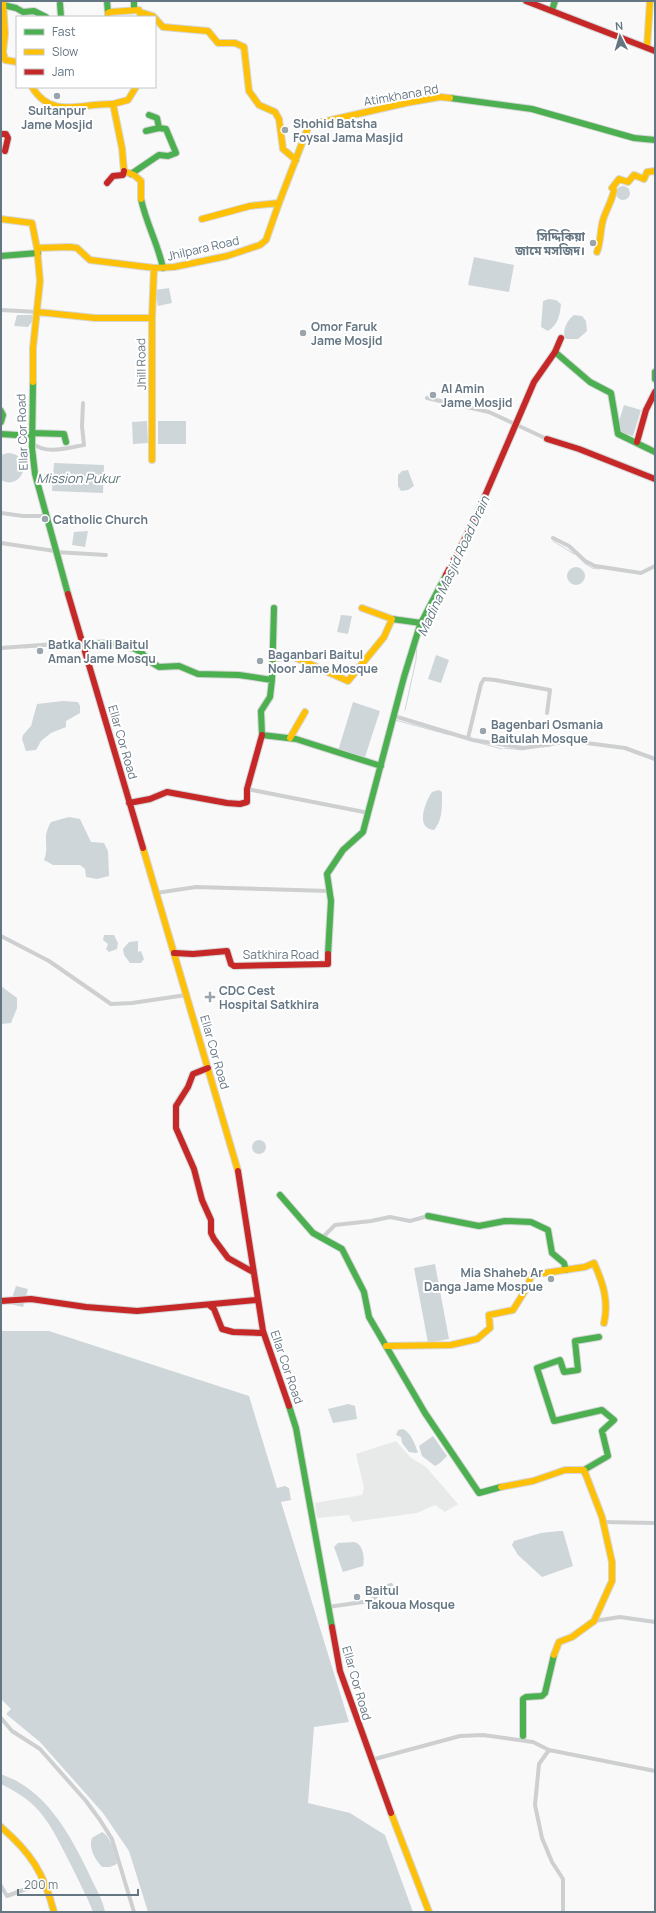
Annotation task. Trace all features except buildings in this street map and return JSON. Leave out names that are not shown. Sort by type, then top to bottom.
[{"type":"street","points":[[107,1],[108,15],[149,13],[155,16]]},
{"type":"street","points":[[134,1],[138,13]]},
{"type":"street","points":[[526,1],[655,50]]},
{"type":"street","points":[[552,10],[555,1]]},
{"type":"street","points":[[647,47],[649,29],[646,29],[651,9],[650,1]]},
{"type":"street","points":[[16,62],[5,60],[3,52],[5,34],[3,3],[22,12],[34,10],[44,16]]},
{"type":"street","points":[[60,4],[61,16]]},
{"type":"street","points":[[156,17],[163,27],[208,31],[218,43],[235,43],[244,47],[250,91],[259,105],[275,112],[279,119],[283,149],[296,160]]},
{"type":"street","points":[[32,88],[37,98],[47,105],[74,107],[88,104],[113,104],[128,100],[135,88]]},
{"type":"street","name":"Atimkhana Rd","points":[[279,202],[309,125],[406,103],[440,97],[532,109],[634,138],[655,140]]},
{"type":"street","points":[[113,104],[128,172],[141,181],[140,193],[144,212],[158,246],[163,268]]},
{"type":"street","points":[[148,115],[157,118],[159,128]]},
{"type":"street","points":[[107,183],[113,176],[123,175],[159,155],[168,156],[176,153],[166,129],[159,128],[146,131]]},
{"type":"street","points":[[1,134],[6,134],[8,138],[5,151]]},
{"type":"street","points":[[597,252],[601,241],[600,232],[606,210],[612,200],[614,190],[612,188],[619,179],[628,182],[634,175],[644,179],[647,172],[655,171]]},
{"type":"street","points":[[142,181],[142,192],[146,212]]},
{"type":"street","points":[[202,219],[242,208],[270,202],[279,202]]},
{"type":"street","name":"Jhilpara Road","points":[[1,256],[37,251],[77,248],[90,260],[163,268],[227,256],[260,245],[266,240],[279,202]]},
{"type":"street","name":"Ellar Cor Road","points":[[1,219],[32,223],[37,251],[40,281],[38,312],[33,348],[32,442],[35,474],[45,516],[239,1175],[257,1300],[263,1331],[296,1428],[340,1671],[371,1760],[429,1912]]},
{"type":"street","name":"Jhill Road","points":[[152,460],[150,445],[153,423],[151,318],[154,268]]},
{"type":"street","points":[[1,310],[38,312],[87,319],[119,320],[151,318]]},
{"type":"street","name":"Satkhira Road","points":[[174,953],[194,954],[227,951],[231,964],[234,966],[328,964],[331,901],[327,874],[343,850],[363,832],[421,623],[475,519],[534,382],[555,352],[562,338]]},
{"type":"street","points":[[555,352],[590,382],[611,393],[618,434],[638,442],[655,452]]},
{"type":"street","points":[[655,372],[655,379]]},
{"type":"street","points":[[638,442],[646,410],[655,392]]},
{"type":"street","points":[[427,398],[489,412],[517,424],[547,440],[579,449],[655,479]]},
{"type":"street","points":[[32,442],[38,448],[59,450],[84,445],[82,426],[83,403]]},
{"type":"street","points":[[1,411],[3,415],[1,422]]},
{"type":"street","points":[[1,434],[64,434],[66,442]]},
{"type":"street","points":[[1,513],[23,516],[45,516]]},
{"type":"street","points":[[552,538],[569,546],[585,561],[595,566],[641,573],[655,566]]},
{"type":"street","points":[[1,544],[55,551],[106,555]]},
{"type":"street","points":[[129,803],[150,799],[167,792],[201,800],[240,804],[247,802],[248,789],[262,735],[261,711],[270,697],[272,680],[271,658],[275,639],[274,608]]},
{"type":"street","points":[[362,608],[392,619],[421,623]]},
{"type":"street","points":[[271,658],[294,657],[348,681],[370,653],[378,648],[389,631],[392,619]]},
{"type":"street","points":[[1,648],[107,643],[133,648],[141,652],[149,661],[159,667],[179,666],[198,674],[239,675],[272,680]]},
{"type":"street","points":[[468,738],[481,684],[484,680],[495,680],[550,690],[547,713]]},
{"type":"street","points":[[290,738],[305,712]]},
{"type":"street","points":[[394,716],[468,738],[524,748],[571,741],[625,748],[655,759]]},
{"type":"street","points":[[262,735],[296,739],[381,766]]},
{"type":"street","points":[[248,789],[369,814]]},
{"type":"street","points":[[156,893],[196,887],[329,891]]},
{"type":"street","points":[[1,936],[49,961],[111,1004],[132,1003],[186,994]]},
{"type":"street","points":[[208,1068],[197,1071],[193,1074],[188,1087],[176,1106],[176,1128],[194,1169],[202,1200],[211,1220],[211,1232],[214,1239],[228,1258],[253,1272]]},
{"type":"street","points":[[280,1195],[313,1233],[342,1249],[364,1292],[369,1317],[425,1413],[479,1493],[533,1481],[568,1470],[584,1470],[608,1456],[602,1431],[614,1420],[602,1410],[554,1421],[537,1368],[560,1360],[564,1372],[578,1370],[575,1341],[599,1337]]},
{"type":"street","points":[[322,1238],[335,1225],[371,1221],[390,1217],[410,1221],[428,1216],[479,1226],[504,1221],[531,1222],[548,1230],[552,1253],[564,1262],[566,1270]]},
{"type":"street","points":[[386,1346],[451,1345],[477,1339],[490,1328],[490,1315],[513,1310],[528,1286],[531,1275],[585,1268],[594,1263],[604,1284],[607,1311],[604,1323]]},
{"type":"street","points":[[1,1301],[31,1299],[86,1307],[137,1311],[257,1300]]},
{"type":"street","points":[[209,1305],[214,1309],[222,1329],[233,1332],[261,1333]]},
{"type":"street","points":[[584,1470],[604,1522],[612,1562],[612,1581],[594,1622]]},
{"type":"street","points":[[604,1522],[655,1523]]},
{"type":"street","points":[[328,1607],[370,1601],[376,1598],[383,1588],[391,1585]]},
{"type":"street","points":[[523,1736],[523,1699],[526,1697],[542,1696],[545,1693],[558,1642],[566,1642],[570,1640],[584,1626],[594,1622],[620,1617],[655,1622]]},
{"type":"street","points":[[1,1718],[12,1732],[40,1749],[86,1801],[100,1820],[112,1839],[134,1912]]},
{"type":"street","points":[[371,1760],[460,1736],[483,1734],[533,1742],[549,1750],[655,1771]]},
{"type":"street","points":[[549,1750],[539,1764],[535,1805],[542,1838],[552,1862],[563,1879],[563,1912]]},
{"type":"street","points":[[1,1827],[25,1848],[36,1862],[46,1882],[54,1912]]},
{"type":"street","points":[[1,1886],[7,1896],[46,1882]]},
{"type":"shaded area","points":[[396,1441],[411,1458],[426,1467],[458,1504],[445,1512],[435,1505],[417,1513],[352,1522],[349,1515],[317,1518],[315,1503],[362,1495],[364,1488],[356,1454]]},
{"type":"water","points":[[620,186],[626,186],[630,190],[630,196],[626,200],[620,200],[616,196],[616,190]]},
{"type":"water","points":[[474,257],[514,265],[509,292],[468,285]]},
{"type":"water","points":[[169,288],[172,303],[158,306],[155,290]]},
{"type":"water","points":[[549,299],[556,300],[561,304],[558,319],[554,326],[548,331],[541,327],[543,301]]},
{"type":"water","points":[[17,315],[32,315],[34,319],[28,327],[14,326]]},
{"type":"water","points":[[574,315],[582,316],[586,321],[587,331],[578,339],[566,339],[564,330],[569,320]]},
{"type":"water","points":[[624,405],[641,410],[633,436],[616,431]]},
{"type":"water","points":[[147,421],[148,443],[133,444],[132,422]]},
{"type":"water","points":[[158,421],[186,421],[186,444],[158,444]]},
{"type":"water","points":[[8,453],[17,455],[22,460],[24,466],[20,477],[15,481],[8,482],[1,480],[1,455]]},
{"type":"water","name":"Mission Pukur","points":[[54,463],[104,465],[103,493],[52,491]]},
{"type":"water","points":[[408,470],[414,486],[408,490],[401,491],[398,486],[398,475],[402,471]]},
{"type":"water","points":[[88,531],[85,547],[72,545],[74,532]]},
{"type":"water","points":[[576,567],[582,570],[585,576],[582,582],[576,585],[570,582],[567,576],[570,570]]},
{"type":"water","points":[[341,615],[352,616],[348,634],[337,632]]},
{"type":"water","points":[[436,655],[449,660],[441,683],[428,679]]},
{"type":"water","points":[[63,701],[78,702],[80,706],[80,713],[66,721],[66,727],[51,733],[41,741],[36,750],[26,751],[22,739],[23,735],[31,726],[37,704]]},
{"type":"water","points":[[353,702],[380,711],[364,760],[338,751]]},
{"type":"water","points":[[439,790],[442,792],[441,812],[439,822],[434,830],[428,828],[424,824],[423,814],[427,801],[432,792]]},
{"type":"water","points":[[69,817],[80,819],[91,842],[104,843],[108,851],[109,876],[97,879],[86,877],[85,869],[80,865],[53,865],[44,860],[46,855],[46,838],[51,822]]},
{"type":"water","points":[[104,935],[114,935],[118,943],[117,949],[109,952],[106,949],[108,944],[103,940]]},
{"type":"water","points":[[138,941],[138,952],[141,951],[144,959],[141,963],[130,963],[124,955],[123,949],[129,942]]},
{"type":"water","points":[[1,986],[17,998],[17,1008],[11,1023],[1,1024]]},
{"type":"water","points":[[256,1140],[262,1140],[266,1144],[266,1150],[262,1154],[256,1154],[252,1150],[252,1144]]},
{"type":"water","points":[[435,1264],[449,1339],[428,1343],[414,1268]]},
{"type":"water","points":[[16,1286],[28,1289],[23,1307],[10,1304]]},
{"type":"water","points":[[1,1331],[49,1331],[249,1396],[277,1488],[285,1486],[289,1488],[291,1500],[281,1502],[349,1722],[314,1727],[308,1803],[350,1813],[385,1835],[413,1912],[148,1912],[129,1851],[103,1813],[40,1742],[6,1714],[11,1709],[1,1699]]},
{"type":"water","points":[[348,1404],[355,1406],[357,1419],[333,1423],[328,1409]]},
{"type":"water","points":[[403,1429],[411,1436],[418,1452],[409,1452],[402,1443],[401,1437],[396,1435],[398,1430]]},
{"type":"water","points":[[433,1436],[447,1456],[435,1466],[422,1456],[419,1446]]},
{"type":"water","points":[[563,1531],[573,1566],[542,1577],[518,1555],[512,1545],[514,1541],[541,1533]]},
{"type":"water","points":[[354,1542],[359,1545],[363,1551],[363,1566],[343,1572],[334,1547],[338,1543]]},
{"type":"water","points":[[1,1774],[32,1791],[53,1813],[78,1852],[103,1903],[105,1912],[93,1912],[72,1867],[49,1824],[31,1803],[17,1792],[1,1784]]},
{"type":"water","points":[[102,1832],[108,1837],[116,1856],[117,1864],[110,1867],[102,1867],[95,1857],[91,1845],[92,1838]]},
{"type":"waterway","points":[[553,541],[574,554]]},
{"type":"waterway","points":[[584,563],[592,568],[600,569]]},
{"type":"waterway","name":"Madina Masjid Road Drain","points":[[419,638],[434,604]]},
{"type":"waterway","name":"Madina Masjid Road Drain","points":[[405,710],[416,660],[417,644]]},
{"type":"waterway","points":[[24,648],[64,645]]},
{"type":"waterway","points":[[86,651],[92,647]]},
{"type":"waterway","points":[[395,720],[450,735]]},
{"type":"waterway","points":[[476,742],[502,749]]},
{"type":"waterway","points":[[542,747],[551,746]]},
{"type":"waterway","points":[[504,748],[523,750]]},
{"type":"traffic: fast","points":[[107,1],[108,13]]},
{"type":"traffic: fast","points":[[134,1],[134,9]]},
{"type":"traffic: fast","points":[[552,10],[555,1]]},
{"type":"traffic: fast","points":[[60,4],[61,16]]},
{"type":"traffic: fast","points":[[3,5],[16,8],[23,12],[34,11],[44,16]]},
{"type":"traffic: fast","points":[[450,98],[532,109],[634,138],[655,140]]},
{"type":"traffic: fast","points":[[149,115],[157,118],[159,128]]},
{"type":"traffic: fast","points":[[131,174],[159,155],[168,156],[176,153],[166,129],[159,128],[146,131]]},
{"type":"traffic: fast","points":[[141,199],[163,268]]},
{"type":"traffic: fast","points":[[1,256],[38,253]]},
{"type":"traffic: fast","points":[[555,352],[590,382],[611,393],[618,434],[655,452]]},
{"type":"traffic: fast","points":[[655,372],[655,379]]},
{"type":"traffic: fast","points":[[33,382],[32,448],[35,474],[68,594]]},
{"type":"traffic: fast","points":[[1,411],[3,415],[1,422]]},
{"type":"traffic: fast","points":[[32,433],[64,434],[66,442]]},
{"type":"traffic: fast","points":[[1,434],[32,436]]},
{"type":"traffic: fast","points":[[328,954],[331,901],[327,874],[343,850],[363,832],[404,677],[420,625],[446,575]]},
{"type":"traffic: fast","points":[[82,645],[107,643],[133,648],[141,652],[149,661],[159,667],[179,666],[198,674],[239,675],[272,680],[274,608]]},
{"type":"traffic: fast","points":[[392,619],[421,623]]},
{"type":"traffic: fast","points":[[272,680],[270,697],[261,711],[262,735],[296,739],[381,766]]},
{"type":"traffic: fast","points":[[280,1195],[313,1233],[342,1249],[364,1292],[369,1317],[425,1413],[479,1493],[501,1487]]},
{"type":"traffic: fast","points":[[428,1216],[479,1226],[505,1221],[531,1222],[548,1230],[552,1253],[564,1263],[566,1270]]},
{"type":"traffic: fast","points":[[585,1473],[584,1470],[608,1456],[602,1431],[614,1420],[602,1410],[554,1421],[537,1368],[560,1360],[564,1372],[578,1370],[575,1341],[599,1337]]},
{"type":"traffic: fast","points":[[289,1406],[296,1428],[332,1627]]},
{"type":"traffic: fast","points":[[523,1736],[523,1699],[526,1697],[542,1696],[545,1693],[554,1655]]},
{"type":"traffic: slow","points":[[3,1],[5,34],[3,52],[5,60],[16,62]]},
{"type":"traffic: slow","points":[[647,47],[650,1]]},
{"type":"traffic: slow","points":[[108,16],[108,13],[110,12],[139,10],[141,16]]},
{"type":"traffic: slow","points":[[140,12],[153,16]]},
{"type":"traffic: slow","points":[[156,19],[163,27],[208,31],[218,43],[235,43],[244,47],[249,91],[259,105],[275,112],[279,119],[283,149],[296,160]]},
{"type":"traffic: slow","points":[[33,88],[40,97],[58,107],[68,108],[113,104],[122,148],[124,171],[134,175],[141,181],[141,199]]},
{"type":"traffic: slow","points":[[113,104],[128,100],[135,88]]},
{"type":"traffic: slow","points":[[202,219],[250,206],[279,203],[309,125],[406,103],[440,97],[450,98]]},
{"type":"traffic: slow","points":[[597,252],[603,220],[614,190],[612,188],[619,179],[628,182],[634,175],[644,179],[647,172],[655,171]]},
{"type":"traffic: slow","points":[[37,248],[70,247],[77,248],[90,260],[155,268],[174,267],[227,256],[260,245],[266,240],[279,203]]},
{"type":"traffic: slow","points":[[1,219],[32,223],[37,248],[40,281],[33,348],[33,382]]},
{"type":"traffic: slow","points":[[152,460],[152,317],[154,268]]},
{"type":"traffic: slow","points":[[38,312],[95,318],[151,318]]},
{"type":"traffic: slow","points":[[271,658],[294,657],[348,681],[384,637],[392,619],[362,608]]},
{"type":"traffic: slow","points":[[290,738],[305,712]]},
{"type":"traffic: slow","points":[[143,848],[238,1171]]},
{"type":"traffic: slow","points":[[386,1346],[451,1345],[477,1339],[490,1328],[489,1315],[513,1310],[528,1286],[531,1275],[585,1267],[594,1263],[604,1292],[606,1307],[604,1323]]},
{"type":"traffic: slow","points":[[501,1487],[533,1481],[565,1470],[584,1470],[602,1517],[612,1562],[612,1581],[594,1621],[572,1637],[559,1642],[554,1655]]},
{"type":"traffic: slow","points":[[391,1813],[429,1912]]},
{"type":"traffic: slow","points":[[1,1827],[21,1846],[35,1865],[46,1886],[54,1912]]},
{"type":"traffic: jam","points":[[526,1],[655,51]]},
{"type":"traffic: jam","points":[[1,134],[6,134],[8,138],[5,151]]},
{"type":"traffic: jam","points":[[107,183],[113,176],[123,175],[124,171]]},
{"type":"traffic: jam","points":[[446,575],[475,519],[534,382],[555,352],[561,338]]},
{"type":"traffic: jam","points":[[637,442],[646,410],[655,392]]},
{"type":"traffic: jam","points":[[547,439],[579,449],[655,479]]},
{"type":"traffic: jam","points":[[68,594],[143,848]]},
{"type":"traffic: jam","points":[[129,803],[150,799],[167,792],[227,803],[240,804],[247,802],[247,789],[262,735]]},
{"type":"traffic: jam","points":[[174,953],[193,954],[227,951],[231,964],[234,966],[328,964],[328,954]]},
{"type":"traffic: jam","points":[[208,1068],[193,1074],[188,1087],[176,1106],[176,1128],[194,1169],[202,1200],[211,1220],[211,1233],[214,1239],[228,1258],[253,1272]]},
{"type":"traffic: jam","points":[[238,1171],[263,1331],[289,1406]]},
{"type":"traffic: jam","points":[[1,1301],[31,1299],[86,1307],[137,1311],[257,1300]]},
{"type":"traffic: jam","points":[[209,1305],[214,1309],[222,1329],[233,1332],[261,1333]]},
{"type":"traffic: jam","points":[[332,1627],[340,1671],[391,1813]]},
{"type":"place","name":"Sultanpur Jame Mosjid","points":[[57,96]]},
{"type":"place","name":"Shohid Batsha Foysal Jama Masjid","points":[[285,130]]},
{"type":"place","name":"সিদ্দিকিয়া জামে মসজিদ।","points":[[593,243]]},
{"type":"place","name":"Omor Faruk Jame Mosjid","points":[[303,333]]},
{"type":"place","name":"Al Amin Jame Mosjid","points":[[433,395]]},
{"type":"place","name":"Catholic Church","points":[[45,519]]},
{"type":"place","name":"Batka Khali Baitul Aman Jame Mosqu","points":[[40,651]]},
{"type":"place","name":"Baganbari Baitul Noor Jame Mosque","points":[[260,661]]},
{"type":"place","name":"Bagenbari Osmania Baitulah Mosque","points":[[483,731]]},
{"type":"place","name":"CDC Cest Hospital Satkhira","points":[[210,997]]},
{"type":"place","name":"Mia Shaheb Ar Danga Jame Mospue","points":[[551,1279]]},
{"type":"place","name":"Baitul Takoua Mosque","points":[[357,1597]]}]
